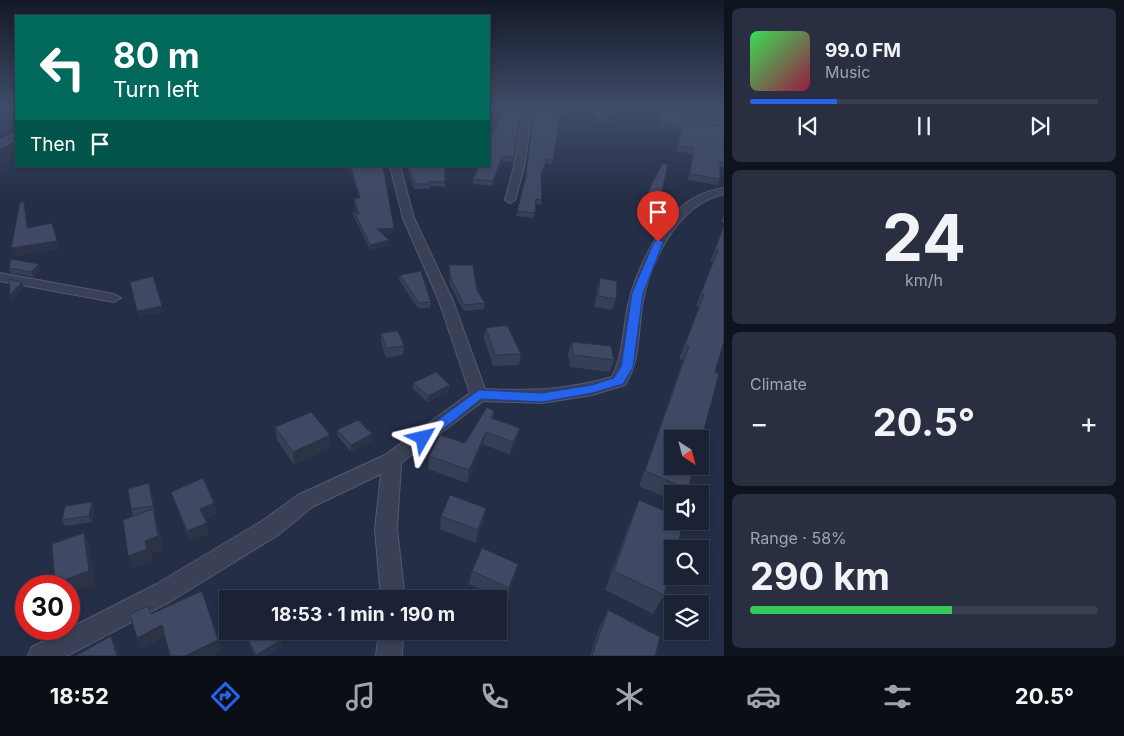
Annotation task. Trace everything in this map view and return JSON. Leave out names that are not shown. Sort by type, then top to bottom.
[{"type":"street","points":[[510,200],[519,167],[523,139]]},
{"type":"street","points":[[395,167],[397,184],[408,220],[446,302],[460,340],[465,362],[479,395]]},
{"type":"street","points":[[41,656],[163,593],[270,528],[305,501],[392,460],[479,395],[542,397],[592,389],[619,381],[627,367],[638,293],[658,242],[700,197],[711,192],[724,191]]},
{"type":"street","points":[[0,277],[114,298]]},
{"type":"street","points":[[392,460],[386,529],[392,590]]},
{"type":"street","points":[[389,656],[390,640]]},
{"type":"building","points":[[490,139],[517,139],[514,157],[502,156],[493,181],[473,179],[479,167],[490,167]]},
{"type":"building","points":[[530,139],[556,139],[553,160],[547,159],[541,175],[542,200],[536,199],[535,213],[517,211],[526,176]]},
{"type":"building","points":[[679,139],[724,139],[724,162],[720,162],[720,179],[690,174],[694,148],[678,146]]},
{"type":"building","points":[[662,163],[668,165],[656,217],[638,213]]},
{"type":"building","points":[[351,167],[383,167],[394,228],[377,229],[389,240],[370,245],[353,210],[359,215],[354,198],[360,198]]},
{"type":"building","points":[[409,167],[445,167],[445,182],[429,181],[430,184],[415,184]]},
{"type":"building","points":[[20,202],[24,202],[27,228],[52,223],[57,241],[11,248]]},
{"type":"building","points":[[724,226],[724,341],[715,372],[719,374],[704,430],[664,430],[664,475],[692,475],[689,485],[678,485],[645,471],[689,346],[685,345],[704,294],[701,293],[718,250],[715,249]]},
{"type":"building","points":[[11,259],[39,264],[31,272],[9,268]]},
{"type":"building","points":[[449,265],[473,265],[477,290],[485,303],[464,305],[451,279]]},
{"type":"building","points":[[421,271],[431,302],[419,303],[400,275]]},
{"type":"building","points":[[153,276],[162,306],[137,311],[130,282]]},
{"type":"building","points":[[600,278],[617,281],[616,299],[598,296]]},
{"type":"building","points":[[9,279],[22,282],[10,295]]},
{"type":"building","points":[[507,325],[521,354],[495,355],[486,328]]},
{"type":"building","points":[[398,331],[404,346],[386,348],[381,333]]},
{"type":"building","points":[[572,342],[611,346],[614,360],[573,355]]},
{"type":"building","points":[[436,372],[450,385],[428,396],[413,383]]},
{"type":"building","points":[[487,407],[494,411],[491,418],[520,428],[513,442],[486,432],[469,470],[429,456],[440,435],[465,443]]},
{"type":"building","points":[[311,412],[330,435],[293,452],[275,427]]},
{"type":"building","points":[[358,420],[372,434],[351,445],[337,430]]},
{"type":"building","points":[[203,478],[214,503],[200,509],[207,523],[187,531],[171,492]]},
{"type":"building","points":[[149,483],[153,506],[131,509],[128,489]]},
{"type":"building","points":[[450,495],[486,508],[478,530],[441,516]]},
{"type":"building","points":[[639,500],[664,511],[664,530],[681,530],[679,540],[664,540],[664,585],[666,585],[664,595],[614,571]]},
{"type":"building","points":[[92,502],[89,516],[62,520],[65,506]]},
{"type":"building","points":[[153,509],[158,536],[145,541],[147,549],[128,556],[123,520]]},
{"type":"building","points":[[84,533],[89,571],[78,575],[54,575],[52,544]]},
{"type":"building","points":[[482,548],[518,564],[509,588],[472,571]]},
{"type":"building","points":[[202,591],[218,640],[185,656],[170,656],[162,625],[137,638],[130,614],[148,606],[151,614]]},
{"type":"building","points":[[608,610],[660,637],[655,656],[592,656]]},
{"type":"building","points":[[111,636],[117,656],[77,656],[77,655]]},
{"type":"building","points":[[248,640],[281,640],[256,655]]},
{"type":"route","points":[[423,438],[479,395],[542,397],[592,389],[619,381],[627,367],[638,293],[658,242]]}]
